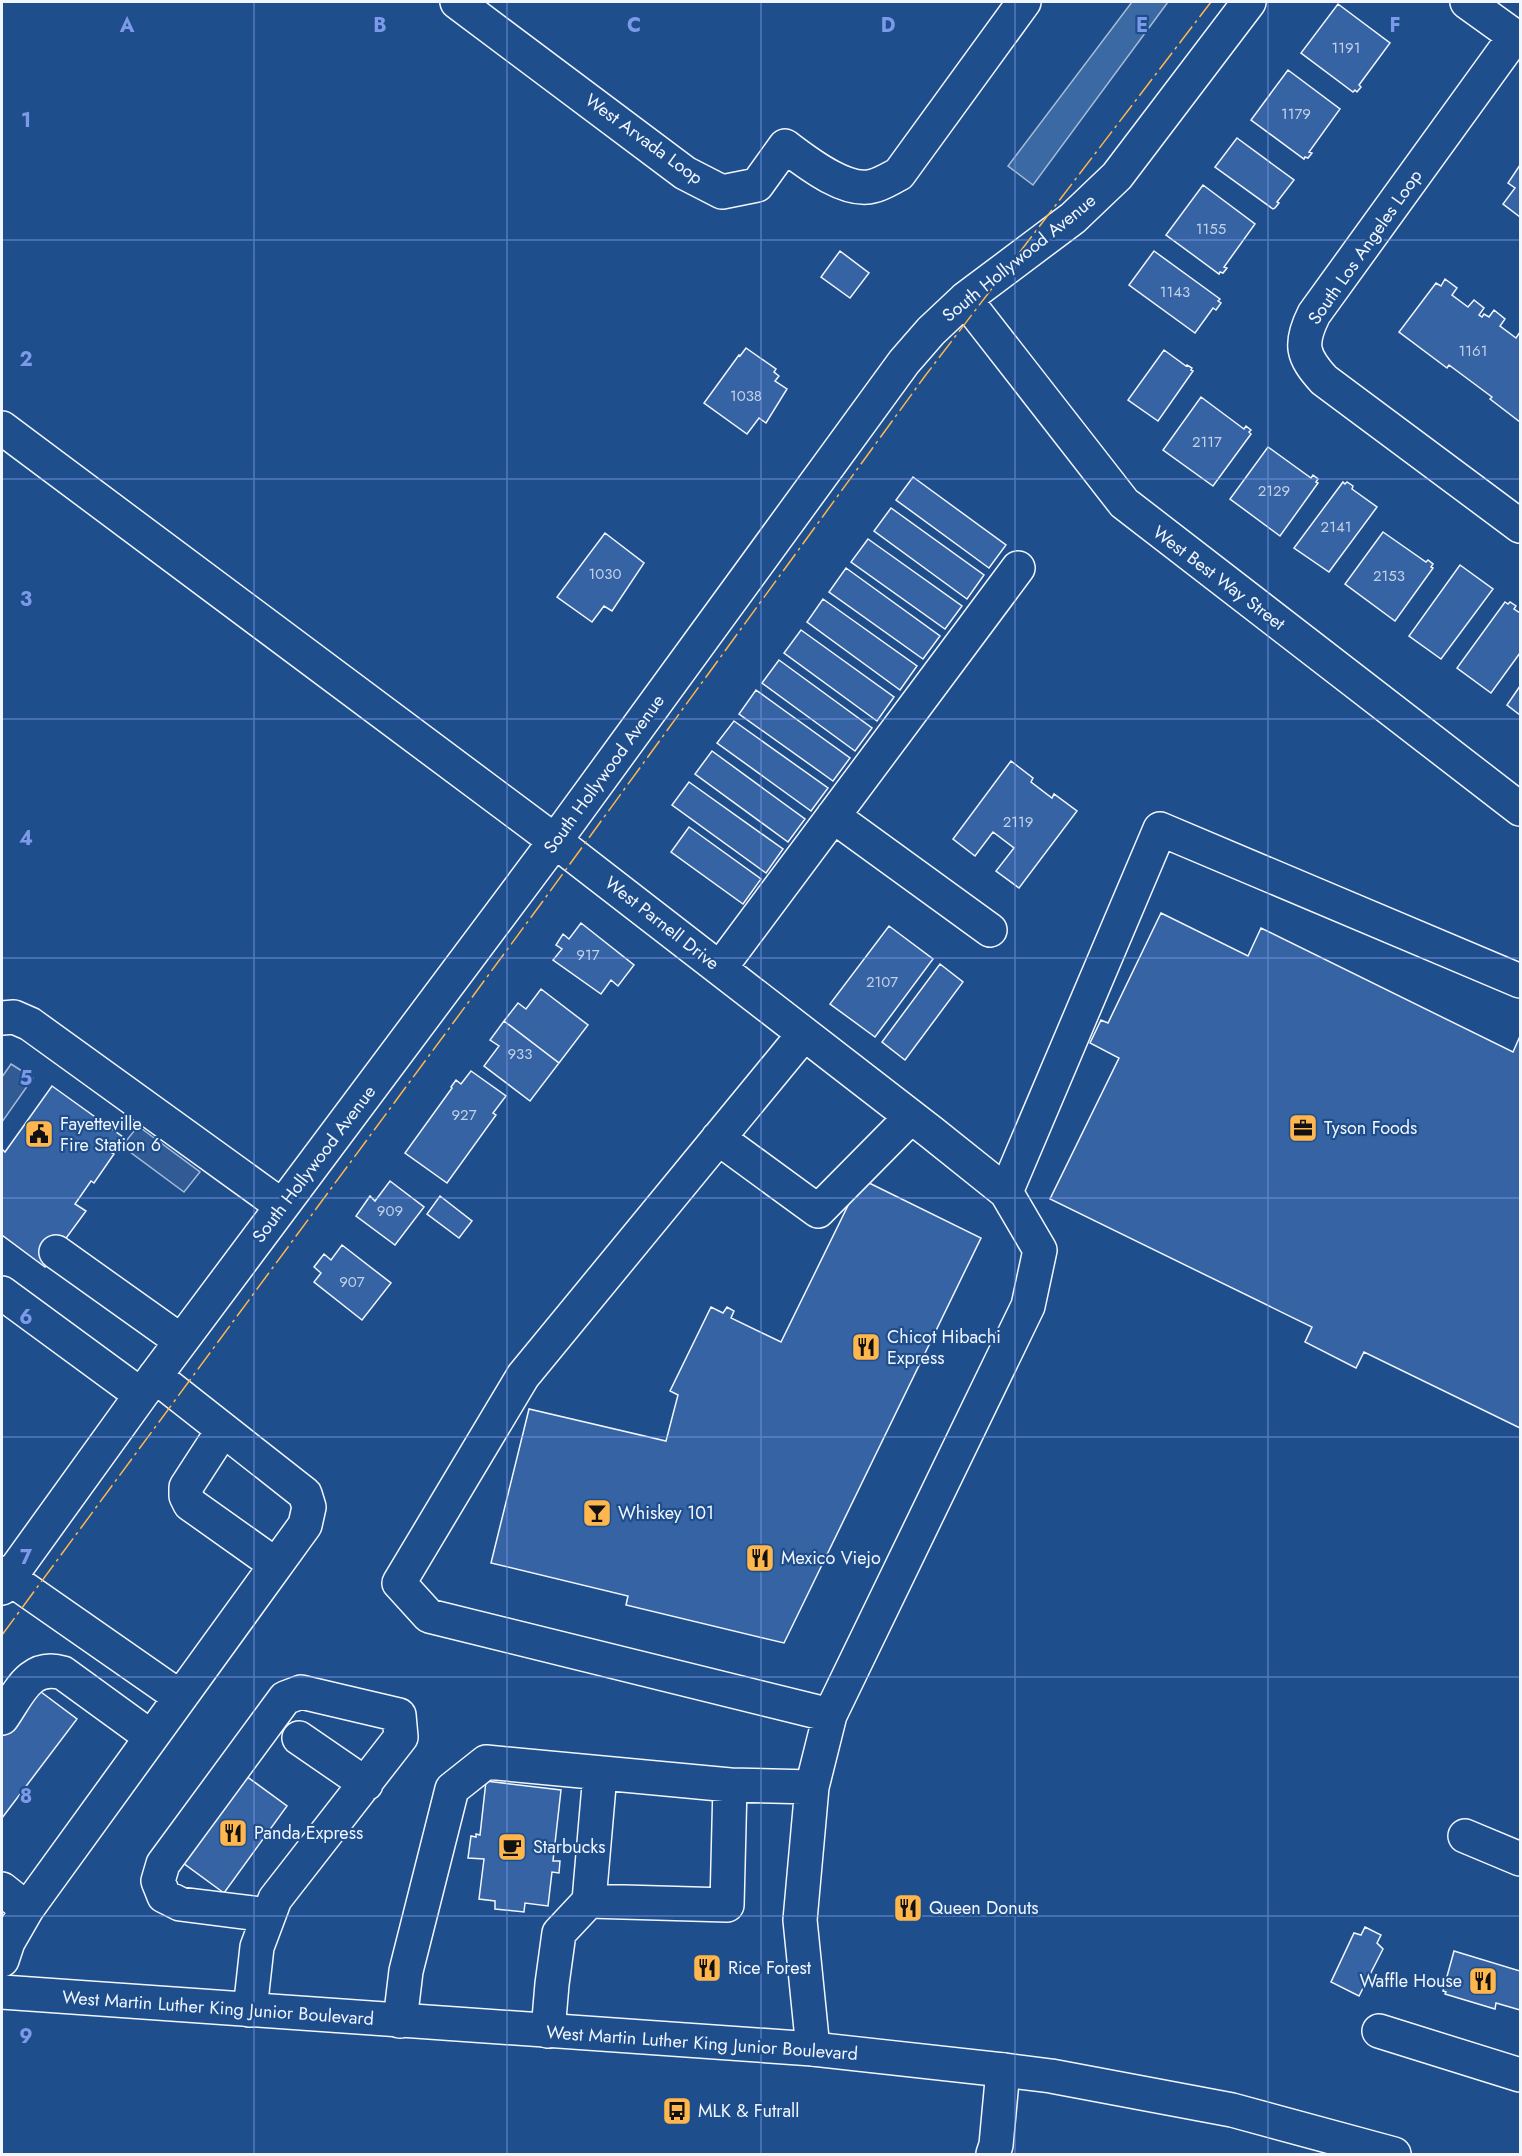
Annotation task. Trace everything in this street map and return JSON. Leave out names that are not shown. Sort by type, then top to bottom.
[{"type":"street","name":"West Arvada Loop","points":[[457,2],[686,173],[722,192],[757,185],[785,146],[818,171],[847,184],[871,187],[899,174],[1024,2]]},
{"type":"street","name":"South Hollywood Avenue","points":[[4,1580],[555,841],[904,362],[931,331],[965,299],[1073,218],[1117,176],[1249,2]]},
{"type":"street","points":[[1467,2],[1518,38]]},
{"type":"street","name":"South Los Angeles Loop","points":[[1518,38],[1314,314],[1307,329],[1304,347],[1310,364],[1324,380],[1521,526]]},
{"type":"street","name":"West Best Way Street","points":[[965,299],[1124,503],[1521,809]]},
{"type":"street","name":"West Parnell Drive","points":[[2,428],[555,841],[1006,1192]]},
{"type":"street","points":[[720,968],[1018,568]]},
{"type":"street","points":[[833,816],[990,930]]},
{"type":"street","points":[[813,2049],[800,1920],[812,1787],[830,1714],[1028,1306],[1040,1250],[1006,1192],[1160,829],[1521,981]]},
{"type":"street","points":[[2,1018],[14,1017],[30,1024],[282,1206]]},
{"type":"street","points":[[804,1034],[523,1376],[399,1583],[429,1616],[830,1714]]},
{"type":"street","points":[[718,1138],[818,1211],[911,1117]]},
{"type":"street","points":[[56,1252],[181,1341]]},
{"type":"street","points":[[2,1293],[148,1386],[223,1430],[304,1494],[309,1507],[305,1525],[27,1909],[8,1942],[2,1960]]},
{"type":"street","points":[[223,1430],[186,1487],[186,1496],[190,1504],[276,1565]]},
{"type":"street","points":[[4,1580],[180,1697]]},
{"type":"street","points":[[2,1718],[28,1680],[39,1671],[52,1670],[63,1673],[152,1737]]},
{"type":"street","points":[[250,2010],[257,1947],[275,1899],[401,1737],[399,1715],[301,1692],[285,1698],[163,1864],[158,1881],[164,1896],[180,1904],[268,1915]]},
{"type":"street","points":[[298,1738],[366,1784]]},
{"type":"street","points":[[400,2021],[406,1971],[452,1790],[486,1762],[730,1785],[812,1787]]},
{"type":"street","points":[[548,2031],[560,1933],[589,1901],[600,1774]]},
{"type":"street","points":[[589,1901],[727,1905],[730,1785]]},
{"type":"street","points":[[1465,1836],[1521,1859]]},
{"type":"street","points":[[2,1890],[27,1909]]},
{"type":"street","name":"West Martin Luther King Junior Boulevard","points":[[2,1992],[813,2049],[1003,2070],[1051,2076],[1232,2110],[1394,2154]]},
{"type":"street","points":[[1378,2031],[1521,2075]]},
{"type":"street","points":[[993,2154],[996,2145],[1003,2070]]},
{"type":"shaded area","points":[[1132,2],[1168,2],[1033,185],[1008,166]]},
{"type":"shaded area","points":[[11,1064],[33,1078],[2,1122],[2,1077]]},
{"type":"shaded area","points":[[138,1126],[200,1172],[184,1192],[122,1146]]},
{"type":"building","points":[[1338,4],[1390,43],[1359,85],[1361,87],[1357,92],[1355,90],[1353,92],[1301,53]]},
{"type":"building","points":[[1288,70],[1340,109],[1309,152],[1312,153],[1304,159],[1251,120]]},
{"type":"building","points":[[1237,138],[1294,180],[1275,208],[1273,209],[1215,167]]},
{"type":"building","points":[[1520,165],[1520,217],[1503,204],[1515,188],[1508,183]]},
{"type":"building","points":[[1203,185],[1255,224],[1224,267],[1227,268],[1219,274],[1166,235]]},
{"type":"building","points":[[840,251],[869,273],[850,298],[821,277]]},
{"type":"building","points":[[1154,251],[1220,299],[1218,301],[1221,303],[1216,310],[1213,308],[1195,333],[1129,285]]},
{"type":"building","points":[[1445,279],[1457,288],[1452,295],[1468,307],[1474,300],[1484,308],[1479,315],[1482,317],[1484,314],[1489,317],[1494,310],[1505,319],[1500,326],[1516,338],[1520,332],[1520,422],[1490,399],[1492,397],[1449,365],[1447,368],[1399,332],[1436,283],[1441,286]]},
{"type":"building","points":[[746,348],[776,369],[774,372],[779,376],[775,381],[787,389],[766,423],[759,418],[747,434],[704,403]]},
{"type":"building","points":[[1164,350],[1192,368],[1193,371],[1158,421],[1128,400]]},
{"type":"building","points":[[1201,397],[1244,429],[1246,426],[1251,430],[1249,432],[1251,434],[1213,486],[1163,450]]},
{"type":"building","points":[[1268,447],[1311,478],[1313,475],[1318,479],[1316,482],[1318,483],[1280,536],[1230,499]]},
{"type":"building","points":[[913,477],[1006,545],[989,568],[896,500]]},
{"type":"building","points":[[1343,482],[1353,486],[1352,489],[1377,507],[1329,572],[1294,548]]},
{"type":"building","points":[[891,508],[984,575],[967,599],[874,531]]},
{"type":"building","points":[[1383,532],[1426,562],[1428,560],[1433,564],[1431,567],[1433,568],[1395,621],[1345,584]]},
{"type":"building","points":[[605,533],[644,563],[612,611],[604,606],[592,622],[557,597]]},
{"type":"building","points":[[868,539],[962,606],[945,629],[851,562]]},
{"type":"building","points":[[1460,565],[1493,589],[1441,659],[1409,636]]},
{"type":"building","points":[[846,568],[940,636],[923,659],[829,592]]},
{"type":"building","points":[[823,599],[917,666],[900,690],[807,622]]},
{"type":"building","points":[[1505,602],[1516,606],[1514,609],[1520,613],[1520,653],[1491,693],[1457,668]]},
{"type":"building","points":[[801,630],[894,697],[877,721],[784,653]]},
{"type":"building","points":[[779,660],[872,728],[855,751],[762,683]]},
{"type":"building","points":[[1520,686],[1520,715],[1507,705]]},
{"type":"building","points":[[756,690],[850,758],[833,781],[739,714]]},
{"type":"building","points":[[734,721],[828,788],[811,811],[717,743]]},
{"type":"building","points":[[712,751],[805,819],[788,842],[695,774]]},
{"type":"building","points":[[1011,761],[1033,778],[1031,782],[1052,798],[1054,794],[1077,811],[1019,888],[996,871],[1014,848],[993,832],[975,856],[953,839]]},
{"type":"building","points":[[689,782],[783,849],[766,873],[672,805]]},
{"type":"building","points":[[689,827],[761,879],[743,904],[671,852]]},
{"type":"building","name":"Tyson Foods","points":[[1161,913],[1248,956],[1261,928],[1513,1052],[1520,1036],[1520,1428],[1364,1352],[1356,1368],[1305,1342],[1312,1327],[1050,1199],[1119,1058],[1090,1043],[1101,1020],[1108,1023]]},
{"type":"building","points":[[581,923],[634,965],[618,986],[611,980],[601,994],[553,960],[562,949],[556,945],[563,934],[569,939]]},
{"type":"building","points":[[889,926],[933,959],[875,1037],[830,1004]]},
{"type":"building","points":[[940,964],[963,982],[905,1060],[882,1042]]},
{"type":"building","points":[[541,989],[588,1025],[559,1063],[504,1021],[518,1003],[526,1009]]},
{"type":"building","points":[[504,1021],[559,1063],[530,1101],[484,1066],[499,1046],[490,1040]]},
{"type":"building","points":[[471,1071],[506,1096],[493,1113],[496,1115],[447,1183],[405,1153],[456,1080],[461,1084]]},
{"type":"building","points":[[52,1086],[123,1137],[94,1183],[91,1181],[75,1204],[86,1211],[45,1267],[2,1235],[2,1149],[5,1152]]},
{"type":"building","points":[[861,1179],[981,1238],[784,1643],[626,1605],[628,1596],[491,1563],[529,1409],[666,1441],[678,1395],[670,1391],[711,1307],[723,1313],[727,1307],[734,1311],[731,1318],[781,1342]]},
{"type":"building","points":[[390,1181],[424,1207],[395,1245],[356,1216],[370,1196],[375,1201]]},
{"type":"building","points":[[440,1196],[472,1221],[459,1238],[427,1214]]},
{"type":"building","points":[[342,1245],[391,1283],[362,1320],[314,1282],[321,1273],[314,1267],[324,1254],[331,1260]]},
{"type":"building","points":[[33,1686],[77,1719],[2,1818],[2,1727]]},
{"type":"building","name":"Panda Express","points":[[242,1773],[287,1806],[224,1893],[179,1860]]},
{"type":"building","name":"Starbucks","points":[[486,1781],[561,1790],[553,1861],[560,1861],[559,1873],[552,1872],[548,1906],[525,1903],[524,1912],[495,1909],[495,1901],[479,1899],[484,1859],[468,1858],[471,1836],[480,1835]]},
{"type":"building","points":[[1365,1927],[1381,1935],[1377,1943],[1383,1949],[1359,1996],[1331,1982],[1354,1933],[1361,1935]]},
{"type":"building","name":"Waffle House","points":[[1454,1951],[1520,1971],[1520,2010],[1496,2003],[1495,2009],[1445,1994],[1446,1992],[1443,1991]]},
{"type":"power","points":[[2,1635],[543,901],[925,376],[1211,2]]},
{"type":"place","name":"Tyson Foods","points":[[1303,1128]]},
{"type":"place","name":"Fayetteville Fire Station 6","points":[[39,1134]]},
{"type":"place","name":"Chicot Hibachi Express","points":[[866,1347]]},
{"type":"place","name":"Whiskey 101","points":[[597,1513]]},
{"type":"place","name":"Mexico Viejo","points":[[760,1558]]},
{"type":"place","name":"Panda Express","points":[[233,1833]]},
{"type":"place","name":"Starbucks","points":[[512,1847]]},
{"type":"place","name":"Queen Donuts","points":[[908,1908]]},
{"type":"place","name":"Rice Forest","points":[[707,1968]]},
{"type":"place","name":"Waffle House","points":[[1483,1981]]},
{"type":"place","name":"MLK & Futrall","points":[[677,2111]]}]
